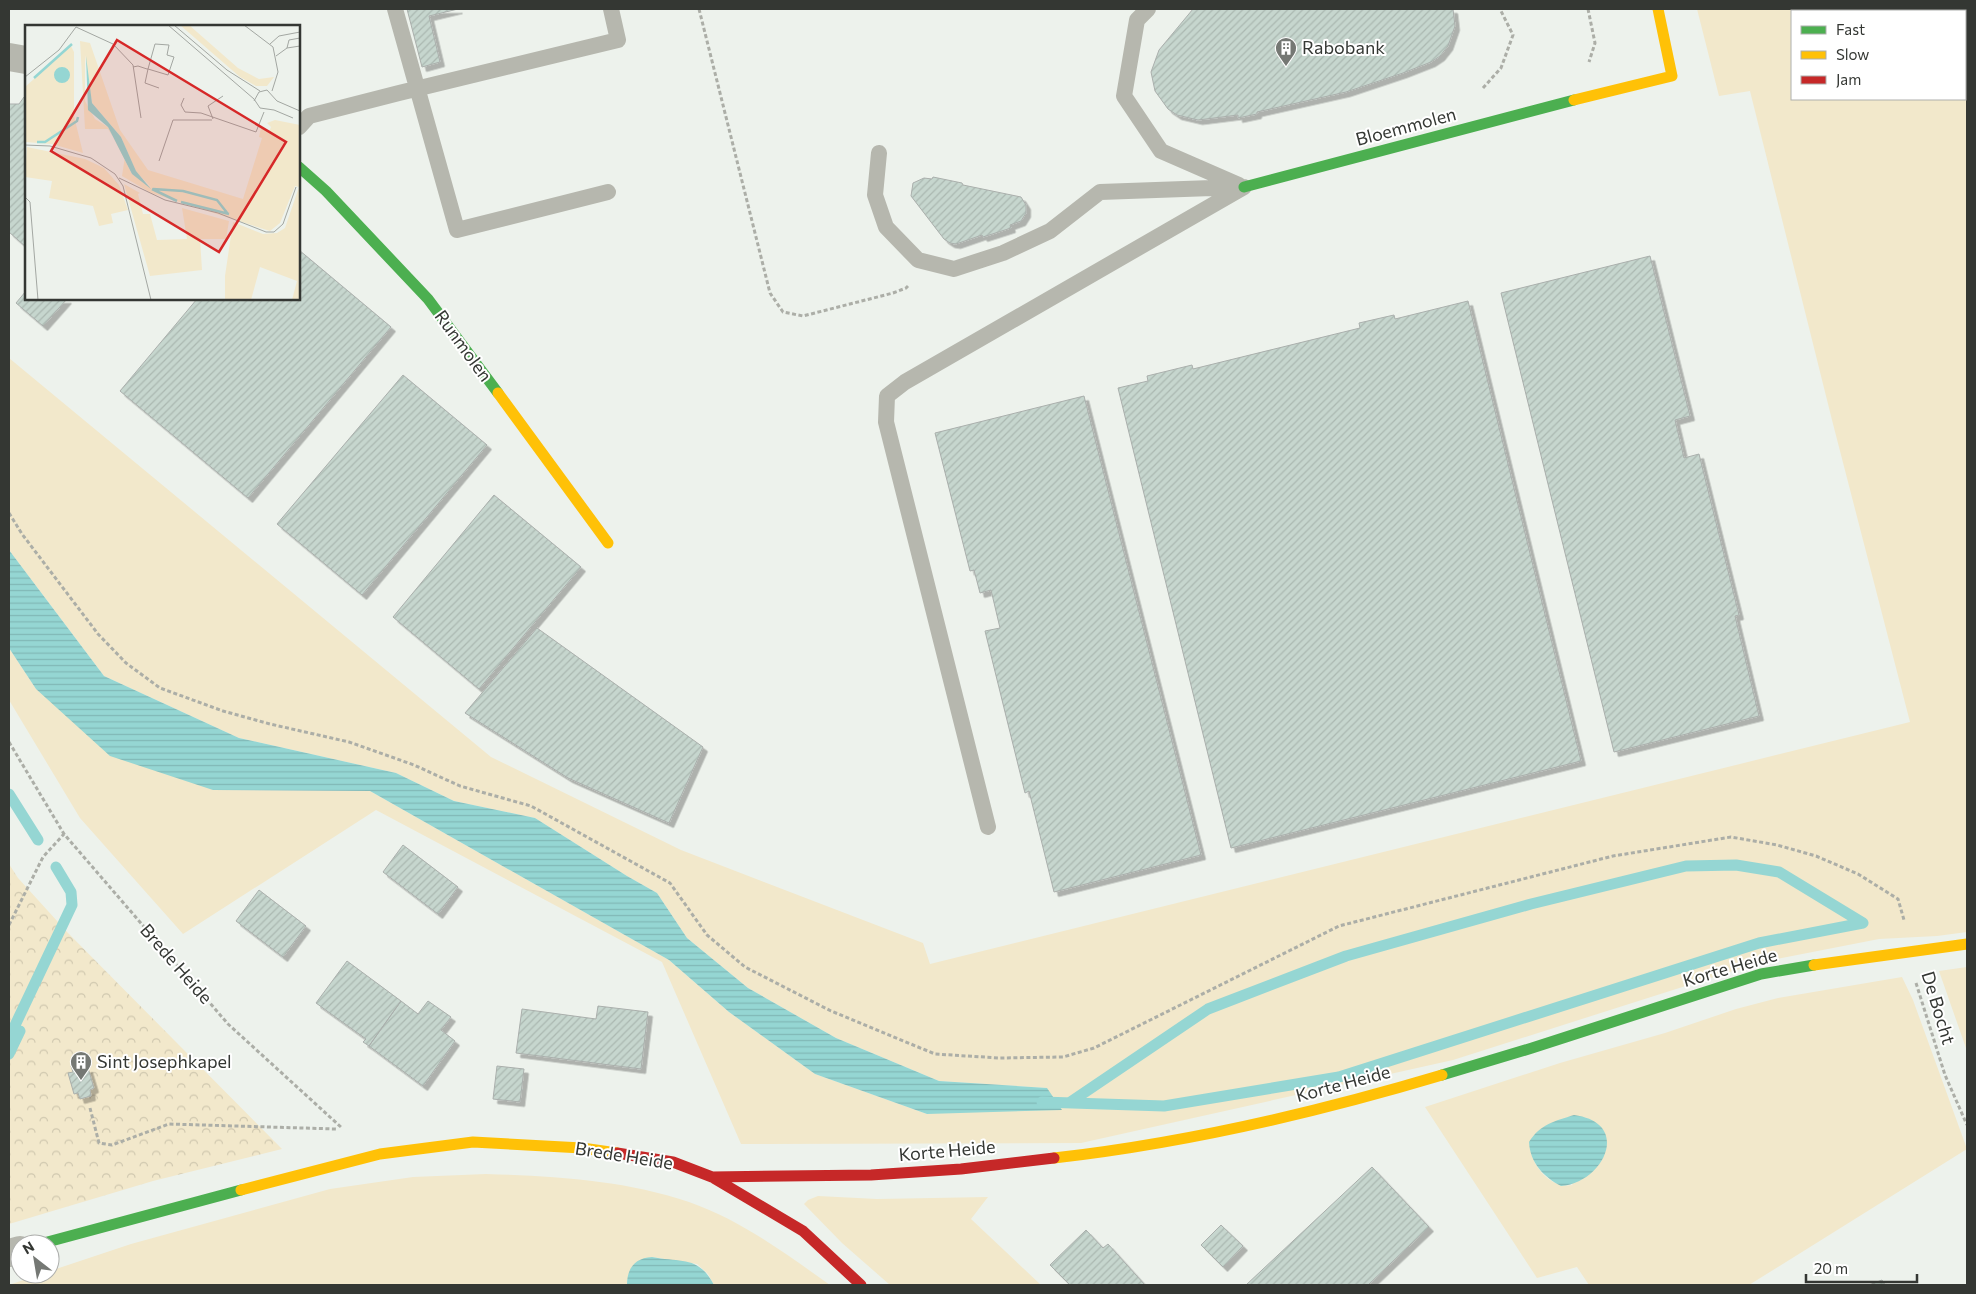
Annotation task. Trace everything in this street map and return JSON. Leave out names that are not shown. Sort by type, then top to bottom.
[{"type":"street","name":"Bloemmolen","points":[[1244,187],[1672,76],[1658,9]]},
{"type":"street","points":[[9,57],[25,60]]},
{"type":"street","name":"Runmolen","points":[[300,168],[326,191],[428,299],[608,543]]},
{"type":"street","name":"Korte Heide","points":[[712,1177],[871,1175],[961,1169],[1081,1155],[1240,1128],[1373,1096],[1532,1048],[1761,974],[1835,961],[1967,944]]},
{"type":"street","name":"Brede Heide","points":[[60,1238],[380,1154],[473,1142],[582,1148],[673,1162],[712,1177],[804,1231],[861,1285]]},
{"type":"lane","points":[[395,9],[457,230],[608,192]]},
{"type":"lane","points":[[300,126],[309,116],[618,40],[611,9]]},
{"type":"lane","points":[[1148,9],[1137,20],[1124,96],[1161,151],[1244,187]]},
{"type":"lane","points":[[879,153],[875,195],[886,227],[918,260],[954,269],[1004,253],[1050,231],[1100,192],[1244,187]]},
{"type":"lane","points":[[988,827],[886,422],[887,396],[905,382],[1244,187]]},
{"type":"path","points":[[699,9],[770,293],[784,312],[803,316],[906,288],[914,275],[918,260]]},
{"type":"path","points":[[1480,91],[1501,68],[1513,35],[1500,9]]},
{"type":"path","points":[[1576,100],[1595,43],[1588,9]]},
{"type":"path","name":"De Bocht","points":[[9,513],[22,534],[98,634],[126,663],[160,688],[222,711],[349,742],[414,765],[460,786],[531,806],[670,884],[707,935],[744,967],[831,1011],[935,1054],[999,1058],[1062,1057],[1094,1048],[1339,926],[1613,856],[1731,837],[1777,845],[1816,856],[1858,874],[1898,899],[1903,911],[1908,953],[1920,998],[1945,1075],[1967,1125]]},
{"type":"path","name":"Brede Heide","points":[[9,742],[64,834],[228,1024],[344,1130],[169,1124],[112,1144],[100,1143],[90,1108]]},
{"type":"path","points":[[9,925],[43,857],[64,834]]},
{"type":"green space","points":[[1697,9],[1967,9],[1967,932],[1937,936],[1879,939],[1761,962],[1453,1060],[1081,1143],[741,1144],[662,962],[376,810],[183,934],[80,818],[9,700],[9,648],[36,689],[213,790],[370,791],[669,960],[729,1012],[815,1074],[927,1114],[1047,1088],[939,1081],[836,1038],[748,988],[687,938],[657,893],[535,818],[454,801],[396,773],[239,738],[104,676],[9,550],[9,358],[491,757],[681,850],[923,943],[930,964],[1910,722],[1750,91],[1719,96]]},
{"type":"green space","points":[[9,864],[18,878],[68,933],[282,1149],[153,1181],[9,1224]]},
{"type":"green space","points":[[1967,967],[1967,1051],[1939,971]]},
{"type":"green space","points":[[1902,977],[1913,1000],[1967,1149],[1749,1285],[1589,1285],[1577,1267],[1537,1278],[1425,1107],[1560,1063],[1778,998]],"holes":[[[1534,1161],[1573,1185],[1560,1185],[1550,1180],[1541,1172]]]},
{"type":"green space","points":[[486,1174],[537,1176],[589,1180],[664,1195],[689,1202],[727,1218],[780,1250],[830,1285],[714,1285],[708,1274],[697,1264],[652,1257],[627,1280],[627,1285],[9,1285],[60,1284],[60,1268],[131,1244],[330,1189],[413,1177]]},
{"type":"green space","points":[[818,1196],[877,1199],[988,1197],[971,1219],[1041,1285],[890,1285],[842,1243],[804,1204]]},
{"type":"water","points":[[9,550],[104,676],[239,738],[396,773],[454,801],[535,818],[657,893],[687,938],[748,988],[836,1038],[939,1081],[1047,1088],[1062,1110],[927,1114],[815,1074],[729,1012],[669,960],[370,791],[213,790],[110,756],[36,689],[9,648]]},
{"type":"water","points":[[1574,1115],[1592,1120],[1603,1129],[1607,1140],[1605,1152],[1599,1164],[1589,1175],[1576,1182],[1561,1186],[1544,1174],[1535,1163],[1529,1142],[1543,1127],[1554,1121]]},
{"type":"water","points":[[652,1257],[688,1262],[695,1265],[708,1275],[714,1285],[627,1285],[630,1269],[633,1265],[641,1259]]},
{"type":"building","points":[[407,9],[458,9],[429,16],[440,62],[422,67]]},
{"type":"building","name":"Rabobank","points":[[1193,9],[1453,9],[1455,26],[1448,46],[1440,56],[1431,62],[1403,73],[1346,92],[1257,112],[1257,114],[1238,118],[1238,115],[1198,120],[1177,115],[1168,109],[1155,91],[1151,72],[1159,50]]},
{"type":"building","points":[[24,97],[25,246],[9,232],[9,104],[19,104]]},
{"type":"building","points":[[933,177],[1021,197],[1026,205],[1026,213],[1021,221],[1010,225],[1011,228],[956,244],[950,243],[944,239],[911,196],[913,183],[924,178],[932,179]]},
{"type":"building","points":[[300,251],[391,327],[248,498],[120,391],[196,300],[300,300]]},
{"type":"building","points":[[1650,256],[1690,416],[1675,420],[1684,458],[1699,454],[1739,615],[1735,616],[1759,716],[1614,752],[1501,293]]},
{"type":"building","points":[[25,292],[25,300],[66,300],[43,326],[16,303]]},
{"type":"building","points":[[1468,301],[1581,761],[1231,848],[1118,388],[1148,381],[1147,376],[1192,365],[1193,369],[1360,328],[1359,323],[1394,315],[1395,319]]},
{"type":"building","points":[[403,375],[487,445],[362,595],[277,524]]},
{"type":"building","points":[[1084,396],[1201,855],[1054,892],[1029,791],[1025,793],[985,631],[1000,628],[991,590],[980,593],[974,570],[970,571],[935,433]]},
{"type":"building","points":[[494,495],[581,567],[479,689],[393,617]]},
{"type":"building","points":[[537,628],[703,747],[669,823],[568,778],[465,713]]},
{"type":"building","points":[[403,845],[458,887],[438,914],[383,872]]},
{"type":"building","points":[[259,890],[306,926],[283,957],[236,921]]},
{"type":"building","points":[[347,961],[401,1001],[369,1046],[363,1042],[366,1039],[316,1003]]},
{"type":"building","points":[[401,1001],[418,1014],[428,1001],[451,1017],[441,1030],[455,1041],[423,1086],[369,1046]]},
{"type":"building","points":[[598,1006],[648,1012],[641,1069],[516,1053],[522,1009],[596,1019]]},
{"type":"building","name":"Sint Josephkapel","points":[[82,1063],[83,1069],[88,1068],[94,1088],[90,1090],[91,1096],[80,1099],[78,1093],[74,1094],[68,1073],[73,1072],[71,1066]]},
{"type":"building","points":[[497,1066],[524,1069],[520,1102],[493,1099]]},
{"type":"building","points":[[1372,1167],[1429,1227],[1368,1285],[1246,1285]]},
{"type":"building","points":[[1221,1225],[1243,1246],[1223,1267],[1201,1245]]},
{"type":"building","points":[[1086,1230],[1103,1248],[1108,1244],[1145,1285],[1070,1285],[1050,1265]]},
{"type":"building","points":[[1882,1280],[1885,1285],[1869,1285]]},
{"type":"waterway","points":[[9,794],[38,840]]},
{"type":"waterway","points":[[1069,1103],[1208,1009],[1346,956],[1531,904],[1686,866],[1736,865],[1779,872],[1863,923]]},
{"type":"waterway","points":[[9,1038],[72,905],[71,892],[56,867]]},
{"type":"waterway","points":[[1042,1102],[1164,1106],[1339,1077],[1759,943],[1863,923]]},
{"type":"waterway","points":[[9,1054],[20,1031]]},
{"type":"traffic: fast","points":[[1244,187],[1574,100]]},
{"type":"traffic: fast","points":[[300,168],[326,191],[428,299],[498,393]]},
{"type":"traffic: fast","points":[[1442,1075],[1761,974],[1814,965]]},
{"type":"traffic: fast","points":[[60,1239],[241,1190]]},
{"type":"traffic: slow","points":[[1574,100],[1672,76],[1658,9]]},
{"type":"traffic: slow","points":[[498,393],[608,543]]},
{"type":"traffic: slow","points":[[1814,965],[1967,944]]},
{"type":"traffic: slow","points":[[1054,1158],[1152,1144],[1250,1125],[1346,1102],[1442,1075]]},
{"type":"traffic: slow","points":[[241,1190],[380,1154],[473,1142],[582,1148],[617,1153]]},
{"type":"traffic: jam","points":[[617,1153],[673,1162],[712,1177],[803,1231],[861,1285]]},
{"type":"traffic: jam","points":[[712,1177],[871,1175],[961,1169],[1054,1158]]},
{"type":"place","name":"Rabobank","points":[[1286,67]]},
{"type":"place","name":"Sint Josephkapel","points":[[81,1081]]}]
